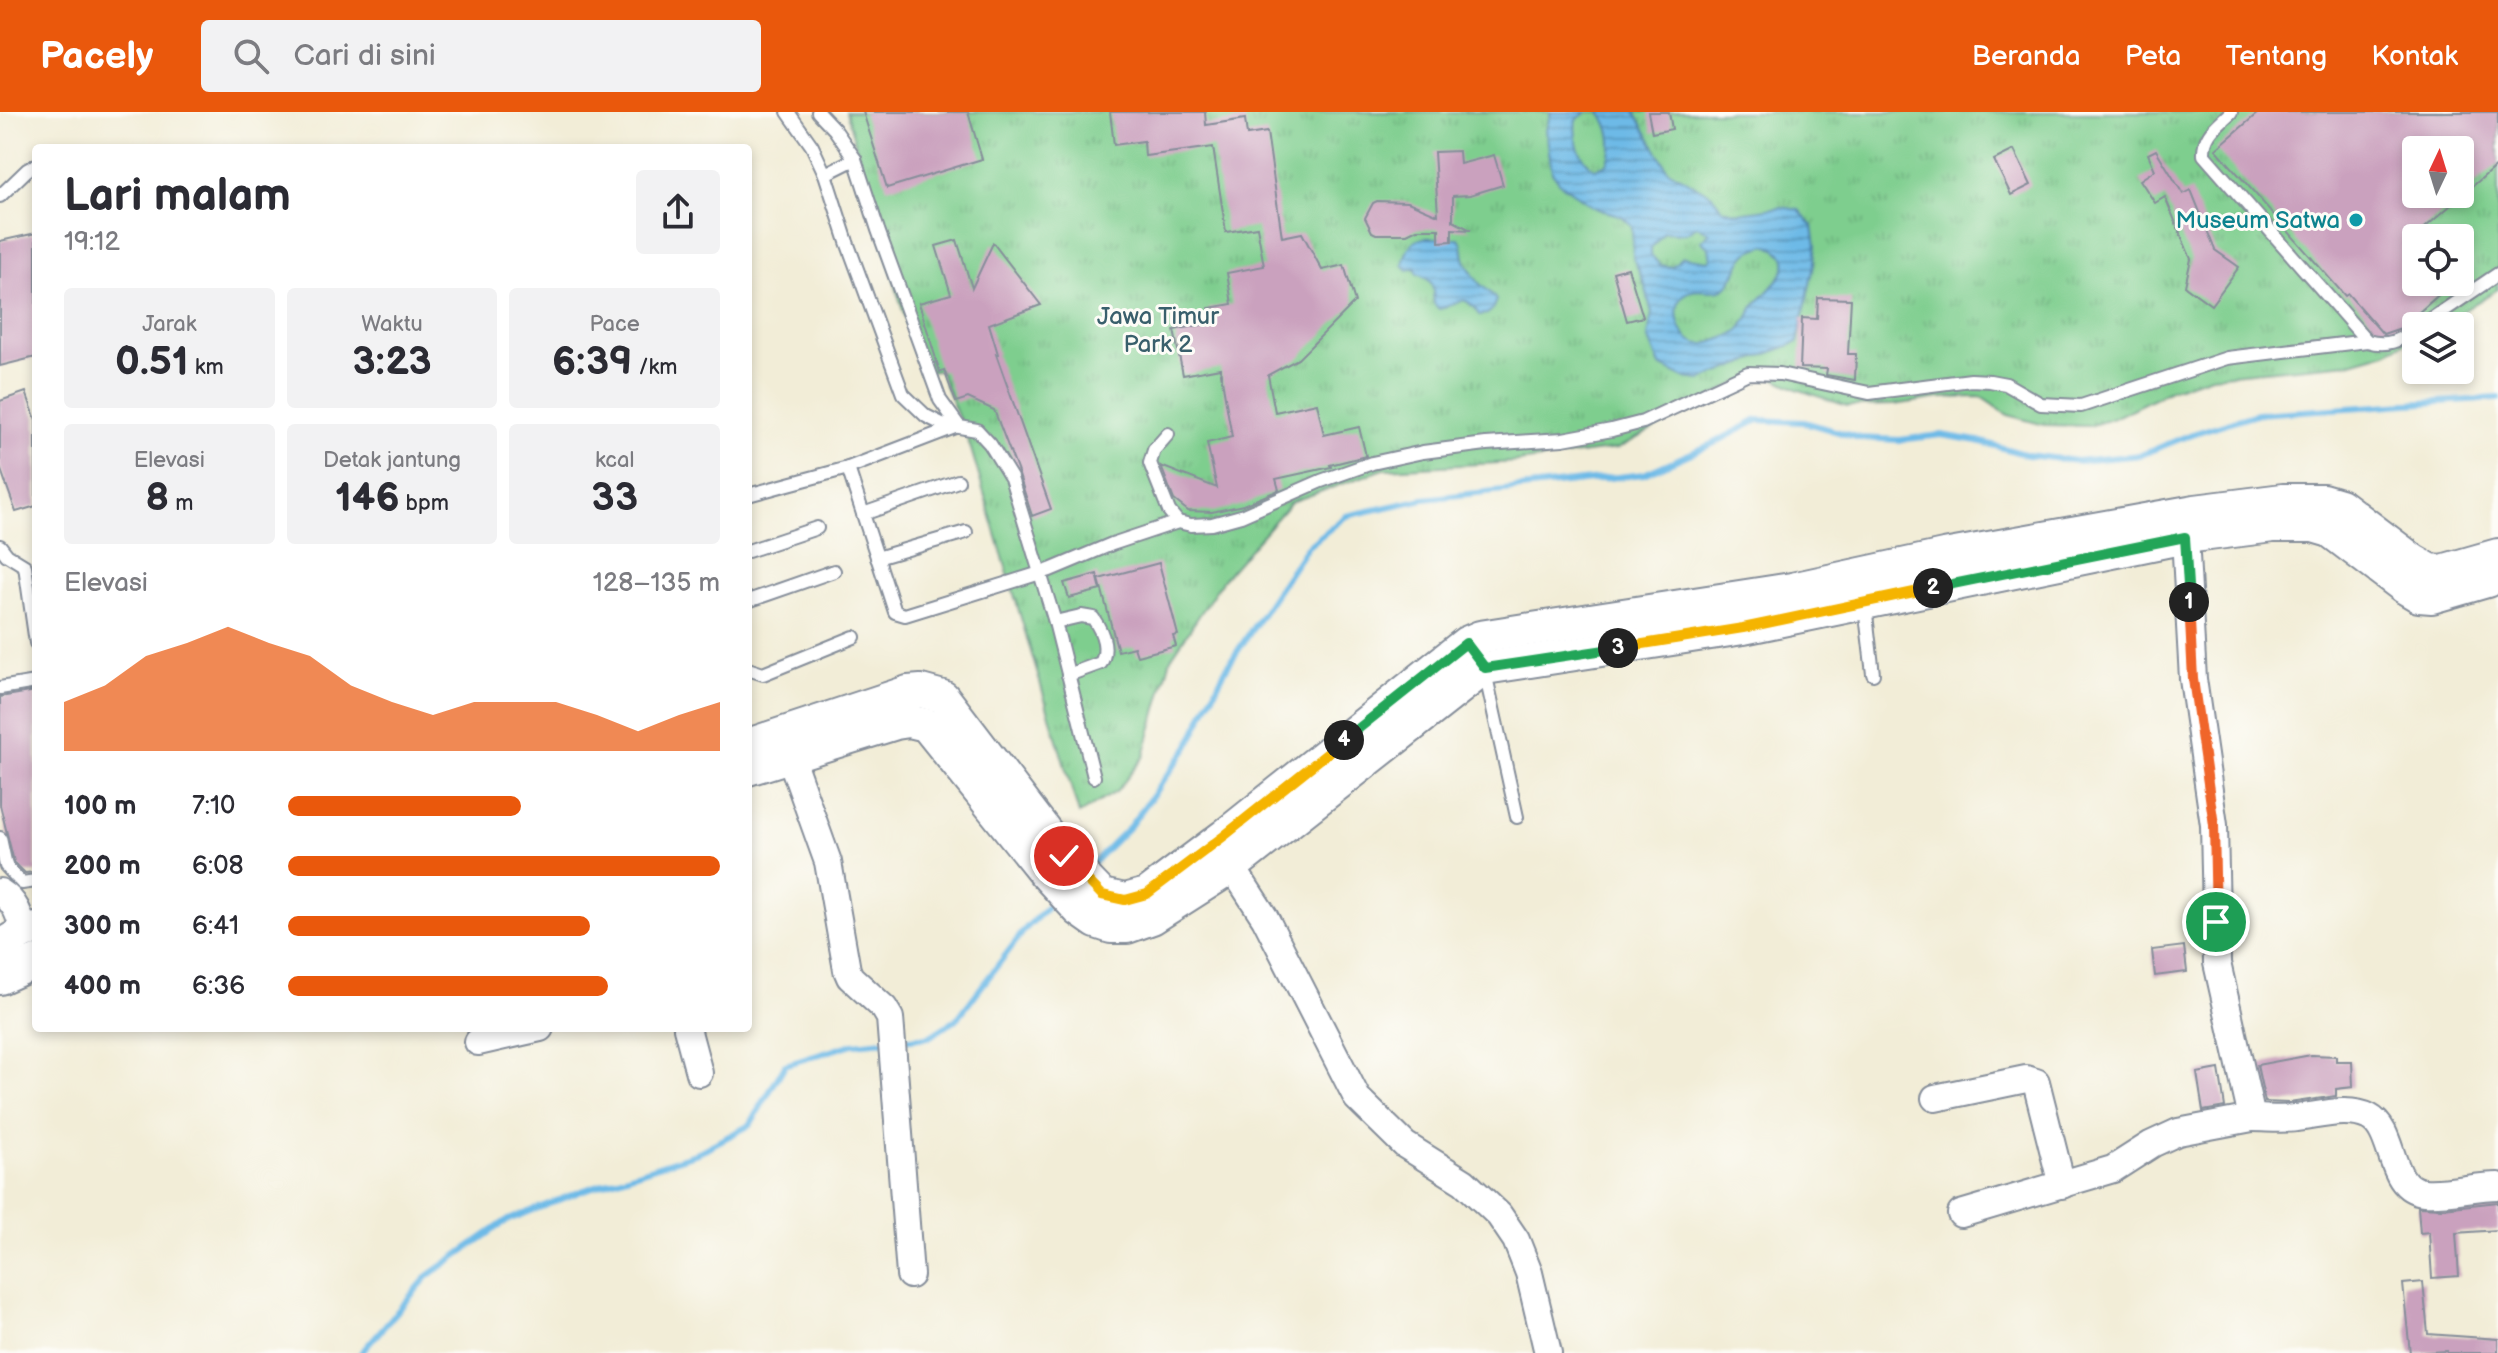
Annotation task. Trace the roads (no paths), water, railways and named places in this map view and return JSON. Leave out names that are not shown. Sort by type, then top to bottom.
[{"type":"street","points":[[1998,562],[2195,511],[2305,499],[2340,505],[2430,570],[2442,571],[2498,555]]},
{"type":"street","points":[[1091,903],[1125,900],[1147,894],[1509,631],[1792,589],[2273,526],[2313,526],[2330,531],[2419,596],[2432,597],[2498,578]]},
{"type":"street","points":[[2185,537],[2193,679],[2214,825],[2217,963],[2252,1118]]},
{"type":"street","points":[[752,768],[896,723],[909,721],[926,725],[1091,903],[1096,922],[1111,927],[1127,927],[1144,923],[1232,867],[1475,656],[1743,628],[1864,602],[1945,570]]},
{"type":"street","points":[[752,744],[908,692],[943,697],[952,706],[1055,865]]},
{"type":"street","points":[[790,756],[828,862],[847,970],[850,977],[884,1008],[890,1018],[910,1275]]},
{"type":"street","points":[[1232,867],[1265,918],[1357,1098],[1405,1145],[1464,1182],[1499,1215],[1516,1240],[1529,1273],[1548,1353]]},
{"type":"street","points":[[0,892],[10,898],[17,908],[20,936]]},
{"type":"street","points":[[0,978],[32,964]]},
{"type":"street","points":[[478,1042],[522,1032]]},
{"type":"street","points":[[688,1032],[699,1073]]},
{"type":"street","points":[[1935,1098],[2026,1079],[2036,1082],[2062,1185]]},
{"type":"street","points":[[1961,1214],[2113,1169],[2152,1144],[2178,1132],[2252,1118],[2292,1119],[2358,1113],[2371,1118],[2378,1125],[2403,1179],[2410,1187],[2426,1193],[2498,1186]]},
{"type":"lane","points":[[788,112],[812,146],[825,174],[903,394],[926,416],[942,424],[977,430],[990,444],[1011,478],[1055,622],[1094,777]]},
{"type":"lane","points":[[818,112],[855,159],[935,388],[947,412],[958,425]]},
{"type":"lane","points":[[2231,112],[2208,134],[2204,155],[2367,341]]},
{"type":"lane","points":[[825,174],[855,159]]},
{"type":"lane","points":[[0,196],[32,167]]},
{"type":"lane","points":[[2442,312],[2498,274]]},
{"type":"lane","points":[[848,468],[895,612],[905,615],[1039,573],[1178,522],[1191,525],[1241,516],[1321,481],[1372,463],[1423,452],[1563,439],[1643,422],[1748,373],[1780,374],[1869,393],[1971,380],[1990,381],[2006,384],[2041,404],[2081,406],[2227,358],[2367,341],[2379,345],[2395,343],[2402,338]]},
{"type":"lane","points":[[752,494],[848,468],[958,425]]},
{"type":"lane","points":[[1168,434],[1154,450],[1150,463],[1169,511],[1178,522]]},
{"type":"lane","points":[[863,514],[958,481]]},
{"type":"lane","points":[[752,550],[817,528]]},
{"type":"lane","points":[[877,558],[966,532]]},
{"type":"lane","points":[[0,546],[7,555],[25,566],[32,615]]},
{"type":"lane","points":[[752,600],[834,571]]},
{"type":"lane","points":[[1864,602],[1873,674]]},
{"type":"lane","points":[[1055,622],[1081,616],[1093,618],[1105,646],[1101,663],[1068,675]]},
{"type":"lane","points":[[752,670],[763,674],[854,637]]},
{"type":"lane","points":[[1475,656],[1517,817]]},
{"type":"lane","points":[[0,688],[32,683]]},
{"type":"lane","points":[[0,838],[6,866],[22,883],[32,882]]},
{"type":"water","points":[[1551,112],[1587,112],[1576,120],[1575,134],[1581,154],[1595,169],[1607,164],[1611,151],[1609,130],[1599,112],[1635,112],[1668,170],[1712,195],[1722,209],[1739,213],[1781,207],[1799,210],[1813,226],[1816,245],[1798,342],[1701,380],[1684,378],[1660,366],[1648,337],[1652,314],[1646,288],[1633,257],[1632,226],[1622,216],[1595,208],[1560,183],[1552,172],[1546,130]],"holes":[[[1697,226],[1710,232],[1701,241],[1709,248],[1711,259],[1708,261],[1683,257],[1671,267],[1660,265],[1651,255],[1651,248],[1664,232],[1686,233]],[[1766,245],[1778,251],[1785,265],[1777,281],[1756,304],[1741,328],[1732,335],[1707,344],[1688,338],[1679,324],[1678,316],[1684,295],[1692,291],[1725,288],[1745,256]]]},
{"type":"water","points":[[1424,238],[1459,238],[1466,263],[1477,281],[1496,300],[1492,310],[1479,315],[1465,301],[1439,309],[1434,304],[1430,282],[1417,274],[1416,268],[1408,270],[1403,265],[1412,244]]},
{"type":"waterway","points":[[1089,867],[1130,826],[1188,747],[1225,670],[1307,547],[1346,516],[1424,499],[1644,474],[1758,420],[1804,422],[1859,438],[1899,440],[1941,435],[1978,441],[2028,455],[2077,461],[2141,455],[2192,434],[2256,414],[2498,398]]},
{"type":"waterway","points":[[900,1040],[929,1037],[957,1019],[1026,928],[1055,900]]},
{"type":"waterway","points":[[361,1353],[428,1276],[506,1221],[584,1190],[695,1154],[750,1125],[785,1065],[853,1044],[885,1041]]},
{"type":"place","name":"Museum Satwa","points":[[2356,220]]},
{"type":"park label","name":"Jawa Timur Park 2","points":[[1158,330]]}]
